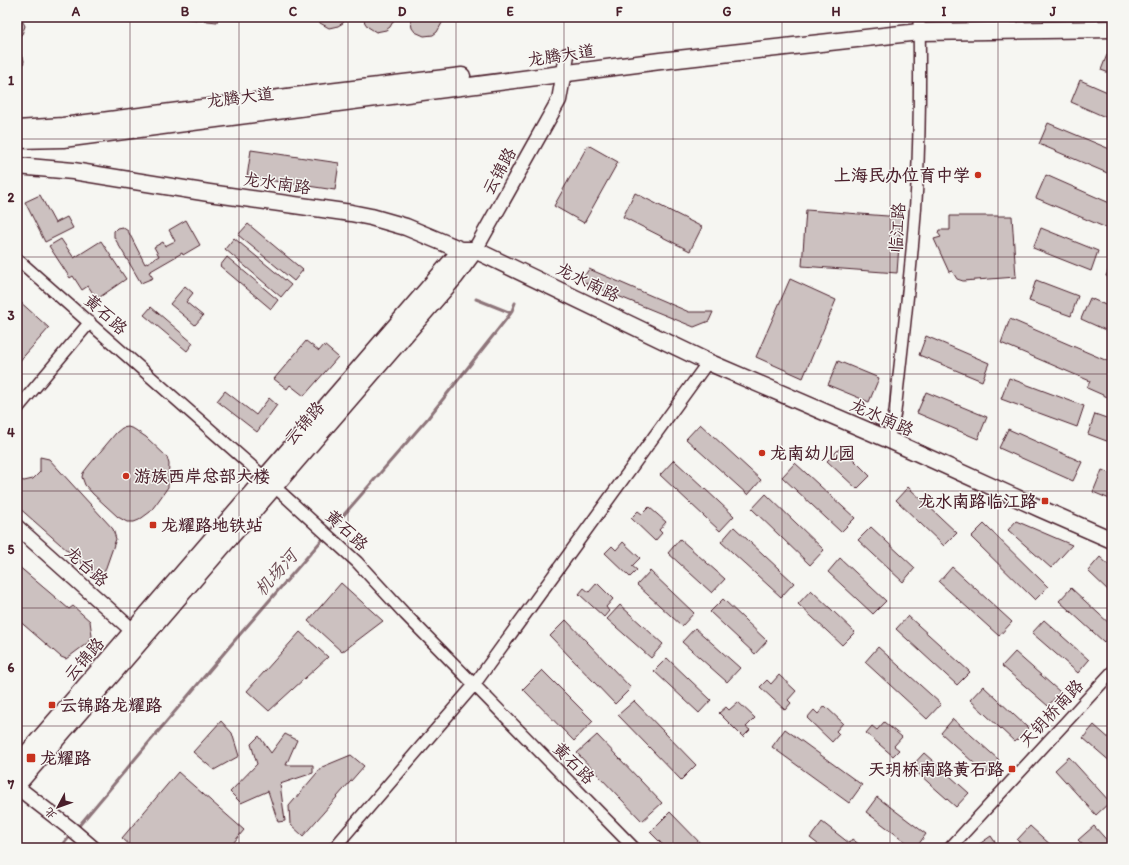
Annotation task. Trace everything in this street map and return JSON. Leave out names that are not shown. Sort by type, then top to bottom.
[{"type":"main road","name":"龙腾大道","points":[[17,128],[62,126],[295,96],[566,64],[660,61],[919,24],[1112,18]]},
{"type":"main road","name":"龙腾大道","points":[[919,24],[1112,29]]},
{"type":"main road","name":"龙腾大道","points":[[17,140],[63,139],[566,64]]},
{"type":"main road","name":"龙水南路","points":[[17,166],[73,171],[209,193],[352,213],[388,221],[406,227],[468,250],[708,362],[887,439],[1112,540]]},
{"type":"main road","name":"云锦路","points":[[17,786],[269,482],[468,250]]},
{"type":"main road","name":"云锦路","points":[[17,765],[133,631],[269,482]]},
{"type":"street","name":"临江路","points":[[887,439],[895,412],[910,277],[917,185],[920,93],[919,24]]},
{"type":"street","name":"云锦路","points":[[468,250],[559,100],[566,64]]},
{"type":"street","name":"黄石路","points":[[17,259],[90,322],[357,562],[405,614],[634,848]]},
{"type":"street","points":[[17,409],[90,322]]},
{"type":"street","points":[[334,848],[474,685],[708,362]]},
{"type":"street","name":"龙台路","points":[[17,527],[133,631]]},
{"type":"street","name":"天钥桥南路","points":[[950,848],[1112,672]]},
{"type":"street","points":[[17,786],[93,848]]},
{"type":"building","points":[[17,17],[21,18],[25,26],[22,34],[17,39]]},
{"type":"building","points":[[171,17],[218,17],[217,22]]},
{"type":"building","points":[[316,17],[346,17],[343,23],[329,28],[320,23]]},
{"type":"building","points":[[363,17],[395,18],[390,27],[386,30],[376,32],[368,27]]},
{"type":"building","points":[[410,17],[441,17],[442,23],[437,32],[433,35],[424,36],[415,32],[412,28]]},
{"type":"building","points":[[1110,47],[1112,48],[1112,74],[1101,70]]},
{"type":"building","points":[[17,51],[23,57],[24,61],[22,69],[17,73]]},
{"type":"building","points":[[1080,80],[1112,94],[1112,120],[1071,102]]},
{"type":"building","points":[[17,92],[20,98],[17,107]]},
{"type":"building","points":[[1048,123],[1112,150],[1112,175],[1039,144]]},
{"type":"building","points":[[588,145],[618,162],[584,223],[554,206]]},
{"type":"building","points":[[251,150],[339,163],[335,190],[247,177]]},
{"type":"building","points":[[1046,175],[1112,204],[1112,223],[1109,229],[1036,198]]},
{"type":"building","points":[[635,193],[702,227],[690,251],[623,217]]},
{"type":"building","points":[[40,195],[55,223],[67,217],[73,228],[45,242],[25,202]]},
{"type":"building","points":[[806,210],[901,217],[897,273],[802,266]]},
{"type":"building","points":[[950,216],[1012,216],[1016,277],[963,281],[957,279],[952,271],[949,272],[934,239],[941,237],[938,233],[939,230],[950,230]]},
{"type":"building","points":[[186,220],[200,245],[183,255],[182,253],[149,272],[153,278],[141,283],[114,237],[114,231],[117,228],[122,227],[128,231],[145,264],[159,256],[154,247],[163,242],[165,246],[175,241],[169,230]]},
{"type":"building","points":[[248,224],[303,270],[294,281],[238,235]]},
{"type":"building","points":[[1041,228],[1098,251],[1091,271],[1033,248]]},
{"type":"building","points":[[234,238],[291,285],[281,297],[225,249]]},
{"type":"building","points":[[61,239],[74,258],[101,241],[126,279],[97,299],[88,286],[82,290],[73,276],[70,278],[49,246]]},
{"type":"building","points":[[227,257],[278,300],[271,309],[220,266]]},
{"type":"building","points":[[1112,261],[1112,279],[1106,276]]},
{"type":"building","points":[[589,269],[689,312],[713,312],[709,321],[694,327],[581,281]]},
{"type":"building","points":[[790,279],[836,300],[803,378],[756,357]]},
{"type":"building","points":[[1036,280],[1078,296],[1071,316],[1029,301]]},
{"type":"building","points":[[185,286],[193,293],[186,302],[203,316],[195,325],[170,304]]},
{"type":"building","points":[[1090,298],[1112,308],[1112,333],[1081,319]]},
{"type":"building","points":[[17,299],[49,328],[17,364]]},
{"type":"building","points":[[151,307],[193,343],[187,351],[144,315]]},
{"type":"building","points":[[1010,319],[1112,363],[1112,399],[1087,388],[1090,381],[1001,343]]},
{"type":"building","points":[[926,336],[989,363],[982,381],[919,355]]},
{"type":"building","points":[[306,341],[319,351],[324,345],[338,357],[304,396],[290,385],[287,389],[274,379]]},
{"type":"building","points":[[838,361],[879,378],[869,402],[828,385]]},
{"type":"building","points":[[1009,378],[1084,406],[1077,427],[1001,399]]},
{"type":"building","points":[[225,391],[256,415],[269,398],[277,405],[257,432],[217,401]]},
{"type":"building","points":[[926,392],[987,417],[978,439],[917,413]]},
{"type":"building","points":[[1095,414],[1112,420],[1112,443],[1088,434]]},
{"type":"building","points":[[700,424],[761,480],[748,495],[686,439]]},
{"type":"building","name":"游族西岸总部大楼","points":[[128,427],[146,437],[167,457],[169,464],[168,487],[150,512],[134,522],[127,522],[118,517],[93,494],[85,485],[82,477],[83,473],[116,433],[122,428]]},
{"type":"building","points":[[1008,429],[1082,462],[1073,481],[999,448]]},
{"type":"building","points":[[841,447],[870,476],[857,489],[827,461]]},
{"type":"building","points":[[40,457],[49,459],[113,529],[116,539],[103,576],[98,577],[95,575],[17,506],[17,479],[24,481],[33,479],[40,472]]},
{"type":"building","points":[[674,460],[734,516],[720,531],[660,475]]},
{"type":"building","points":[[795,463],[855,518],[841,532],[782,477]]},
{"type":"building","points":[[1102,470],[1112,474],[1112,500],[1093,492]]},
{"type":"building","points":[[908,487],[957,533],[944,546],[896,500]]},
{"type":"building","points":[[766,494],[824,550],[810,565],[752,509]]},
{"type":"building","points":[[649,507],[666,522],[659,530],[662,533],[655,541],[631,518],[638,511],[642,514]]},
{"type":"building","points":[[1016,521],[1072,545],[1051,568],[1008,530]]},
{"type":"building","points":[[984,524],[1048,587],[1035,600],[971,537]]},
{"type":"building","points":[[734,527],[794,583],[781,597],[721,542]]},
{"type":"building","points":[[871,527],[915,568],[903,582],[858,540]]},
{"type":"building","points":[[680,539],[725,579],[712,593],[668,553]]},
{"type":"building","points":[[623,542],[640,558],[632,566],[637,570],[630,577],[605,553],[612,546],[616,550]]},
{"type":"building","points":[[1100,557],[1112,568],[1112,594],[1088,571]]},
{"type":"building","points":[[840,558],[886,601],[873,614],[828,572]]},
{"type":"building","points":[[17,565],[69,609],[73,606],[90,621],[92,636],[90,641],[66,659],[61,657],[17,619]]},
{"type":"building","points":[[952,567],[1012,622],[999,636],[939,582]]},
{"type":"building","points":[[650,571],[694,613],[682,626],[637,585]]},
{"type":"building","points":[[341,583],[383,621],[342,652],[308,621]]},
{"type":"building","points":[[597,583],[613,599],[606,607],[609,611],[604,617],[579,594],[584,588],[589,592]]},
{"type":"building","points":[[1071,588],[1112,626],[1112,633],[1104,642],[1059,601]]},
{"type":"building","points":[[811,590],[855,632],[842,645],[798,604]]},
{"type":"building","points":[[723,599],[767,641],[755,654],[710,612]]},
{"type":"building","points":[[620,605],[663,644],[651,658],[607,619]]},
{"type":"building","points":[[908,616],[970,672],[957,685],[896,629]]},
{"type":"building","points":[[566,620],[631,688],[615,704],[550,636]]},
{"type":"building","points":[[1044,620],[1089,660],[1078,673],[1032,633]]},
{"type":"building","points":[[695,628],[740,668],[727,682],[682,642]]},
{"type":"building","points":[[300,632],[328,657],[269,711],[247,691]]},
{"type":"building","points":[[878,647],[941,704],[927,719],[865,662]]},
{"type":"building","points":[[1015,652],[1060,692],[1048,706],[1002,666]]},
{"type":"building","points":[[667,658],[711,700],[699,713],[654,671]]},
{"type":"building","points":[[542,670],[593,721],[574,741],[523,689]]},
{"type":"building","points":[[779,675],[796,691],[788,700],[791,703],[785,710],[760,687],[767,680],[771,684]]},
{"type":"building","points":[[983,686],[1028,728],[1015,742],[970,700]]},
{"type":"building","points":[[634,701],[696,765],[681,780],[618,715]]},
{"type":"building","points":[[738,702],[755,718],[746,727],[750,730],[743,737],[719,713],[726,707],[729,710]]},
{"type":"building","points":[[825,706],[843,723],[836,731],[839,734],[832,742],[807,718],[814,710],[818,714]]},
{"type":"building","points":[[953,719],[999,760],[986,774],[941,733]]},
{"type":"building","points":[[221,721],[232,733],[239,756],[214,770],[193,752]]},
{"type":"building","points":[[884,722],[902,737],[894,746],[899,750],[893,756],[866,733],[872,726],[877,730]]},
{"type":"building","points":[[1094,725],[1112,741],[1112,763],[1083,738]]},
{"type":"building","points":[[785,729],[862,785],[849,803],[772,747]]},
{"type":"building","points":[[285,734],[297,740],[286,765],[313,765],[313,773],[280,784],[285,821],[278,822],[268,791],[241,803],[230,792],[257,764],[251,744],[259,736],[271,753]]},
{"type":"building","points":[[597,735],[662,803],[642,821],[577,753]]},
{"type":"building","points":[[924,753],[969,793],[956,807],[911,767]]},
{"type":"building","points":[[351,755],[364,766],[303,836],[290,824],[289,806],[322,767]]},
{"type":"building","points":[[1069,757],[1110,802],[1096,815],[1055,770]]},
{"type":"building","points":[[178,772],[244,830],[229,848],[133,848],[122,838]]},
{"type":"building","points":[[877,797],[926,834],[916,848],[866,812]]},
{"type":"building","points":[[670,812],[705,848],[666,848],[650,832]]},
{"type":"building","points":[[822,822],[849,843],[852,839],[864,848],[823,848],[810,838]]},
{"type":"building","points":[[1030,826],[1054,848],[1026,848],[1017,840]]},
{"type":"building","points":[[1094,826],[1112,846],[1112,848],[1086,848],[1078,840]]},
{"type":"building","points":[[991,836],[999,848],[975,847]]},
{"type":"waterway","name":"机场河","points":[[476,299],[511,313]]},
{"type":"waterway","name":"机场河","points":[[77,828],[235,640],[428,418],[511,313],[515,303]]},
{"type":"waterway","name":"机场河","points":[[60,848],[72,834]]},
{"type":"place","name":"上海民办位育中学","points":[[978,175]]},
{"type":"place","name":"龙南幼儿园","points":[[762,453]]},
{"type":"place","name":"游族西岸总部大楼","points":[[126,476]]},
{"type":"place","name":"龙水南路临江路","points":[[1045,501]]},
{"type":"place","name":"龙耀路地铁站","points":[[153,525]]},
{"type":"place","name":"云锦路龙耀路","points":[[52,705]]},
{"type":"place","name":"龙耀路","points":[[31,758]]},
{"type":"place","name":"天玥桥南路黄石路","points":[[1012,769]]}]
